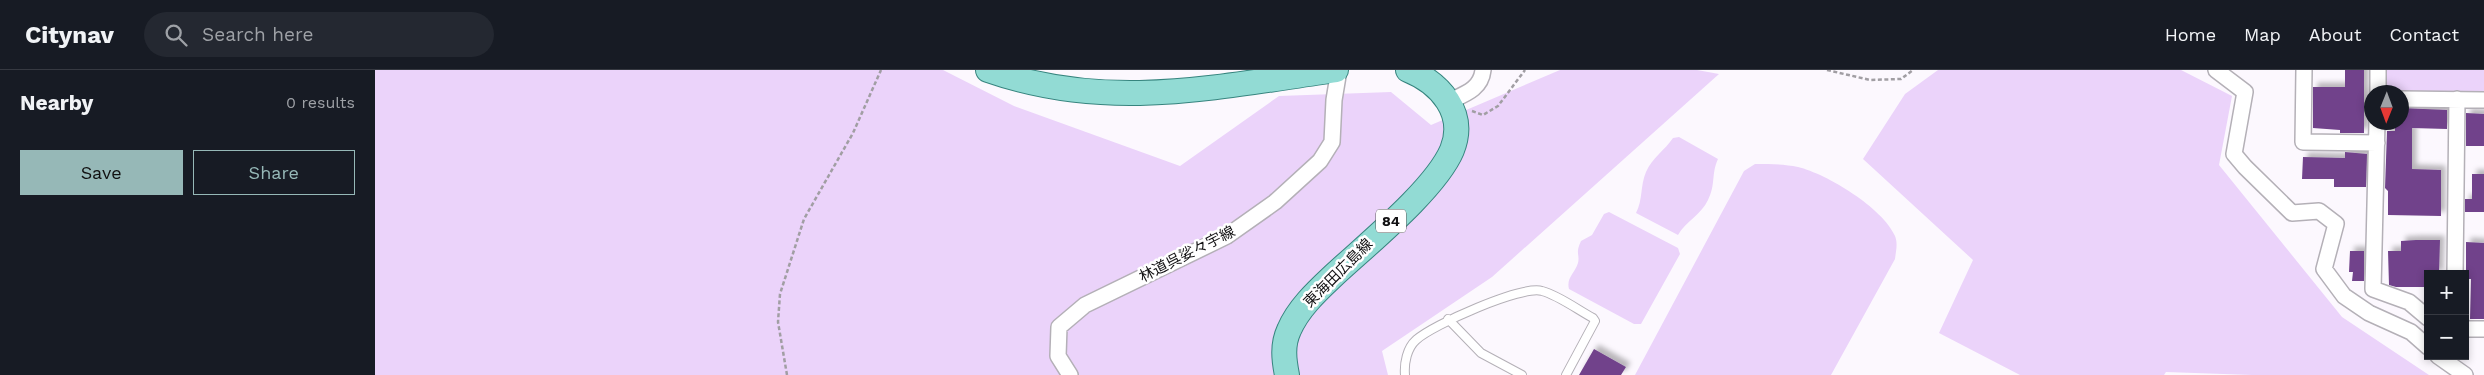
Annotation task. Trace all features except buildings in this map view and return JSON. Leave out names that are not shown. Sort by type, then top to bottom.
[{"type":"main road","points":[[988,70],[1049,86],[1107,94],[1131,95],[1178,93],[1338,70]]},
{"type":"main road","points":[[1408,70],[1421,75],[1438,88],[1450,101]]},
{"type":"main road","name":"東海田広島線","points":[[1287,375],[1283,356],[1288,330],[1311,297],[1424,190],[1452,150],[1456,133],[1450,101]]},
{"type":"street","name":"林道呉娑々宇線","points":[[1070,375],[1058,356],[1059,327],[1085,305],[1227,236],[1275,202],[1320,161],[1332,142],[1338,70]]},
{"type":"street","points":[[1450,101],[1475,89],[1482,78],[1483,70]]},
{"type":"street","points":[[2216,70],[2245,92],[2234,154],[2292,213],[2319,211],[2336,224],[2324,269],[2344,296],[2369,313],[2411,332],[2424,343]]},
{"type":"street","points":[[2304,70],[2303,142],[2377,143]]},
{"type":"street","points":[[2377,85],[2378,70]]},
{"type":"street","points":[[2409,99],[2484,100]]},
{"type":"street","points":[[2455,270],[2457,100]]},
{"type":"street","points":[[2377,130],[2373,289],[2409,302],[2424,315]]},
{"type":"street","points":[[2469,329],[2484,330]]},
{"type":"street","points":[[2444,360],[2466,375]]},
{"type":"street","points":[[2461,360],[2466,375]]},
{"type":"lane","points":[[1405,375],[1407,353],[1415,340],[1448,319],[1510,296],[1542,290],[1593,318],[1595,321],[1566,375]]},
{"type":"lane","points":[[1448,319],[1481,353],[1522,375]]},
{"type":"path","points":[[787,375],[778,322],[780,294],[804,219],[853,132],[881,70]]},
{"type":"path","points":[[1450,101],[1483,115],[1498,106],[1525,70]]},
{"type":"path","points":[[1827,70],[1870,80],[1901,79],[1913,70]]},
{"type":"shaded area","points":[[375,70],[943,70],[1014,106],[1180,166],[1279,96],[1391,92],[1431,125],[1560,70],[1697,70],[1719,74],[1492,277],[1382,351],[1388,375],[375,375]]},
{"type":"shaded area","points":[[1938,70],[2181,70],[2232,96],[2219,165],[2342,317],[2429,375],[2252,375],[2166,372],[2164,375],[2020,375],[1939,333],[1973,260],[1863,159],[1905,94]]},
{"type":"shaded area","points":[[2386,70],[2484,70],[2484,94],[2409,92],[2409,85],[2385,85]]},
{"type":"shaded area","points":[[1679,137],[1718,159],[1708,200],[1678,235],[1636,213],[1640,203],[1644,177],[1649,167],[1673,138]]},
{"type":"shaded area","points":[[1755,164],[1793,166],[1824,177],[1867,204],[1889,225],[1895,236],[1897,244],[1895,259],[1831,375],[1635,375],[1744,171]]},
{"type":"shaded area","points":[[1609,212],[1678,248],[1680,254],[1641,324],[1634,324],[1569,289],[1570,279],[1578,263],[1578,249],[1581,241],[1592,235],[1604,214]]}]
